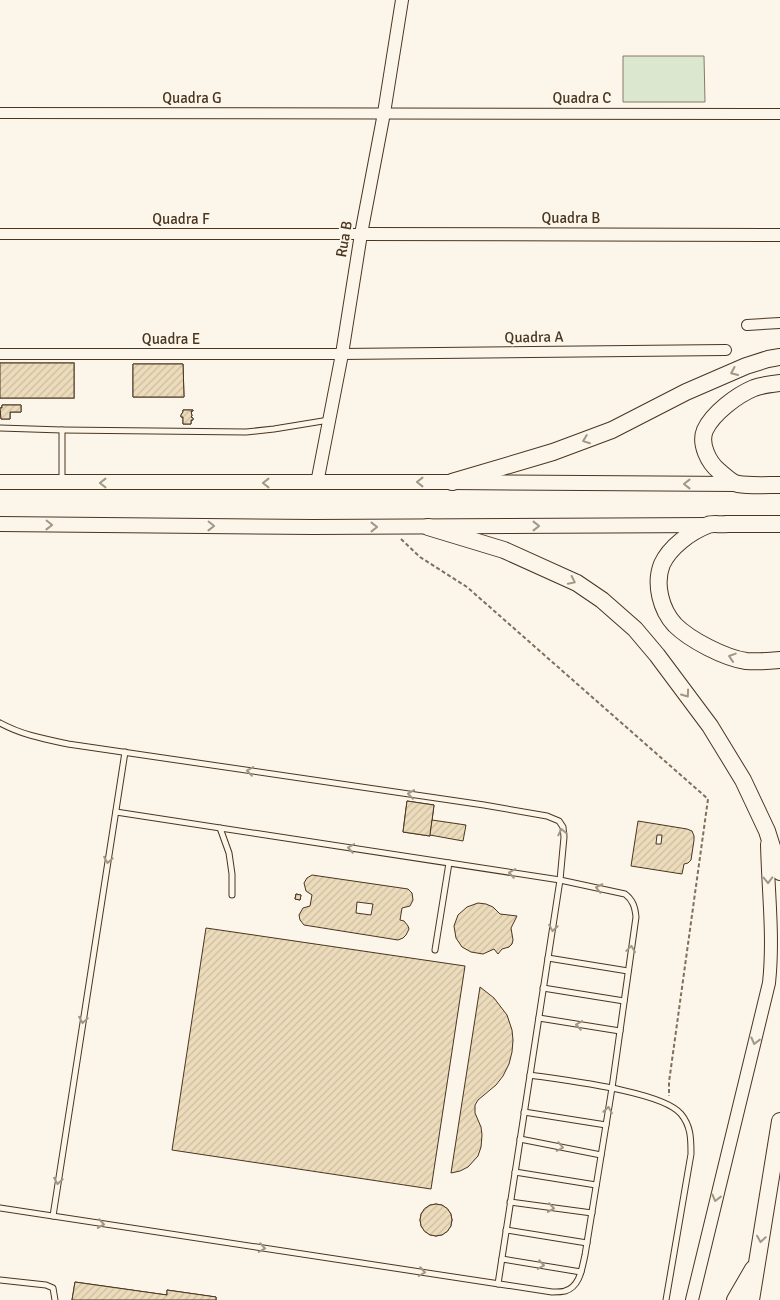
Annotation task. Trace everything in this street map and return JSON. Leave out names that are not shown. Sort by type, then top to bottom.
[{"type":"highway","points":[[452,482],[553,452],[612,430],[686,392],[746,366],[780,357]]},
{"type":"highway","points":[[780,383],[763,385],[744,392],[722,409],[705,430],[703,437],[711,463],[736,484],[780,485]]},
{"type":"highway","points":[[780,524],[709,525],[679,542],[669,553],[662,565],[659,580],[663,606],[675,625],[699,642],[734,658],[746,661],[780,660]]},
{"type":"highway","points":[[428,527],[504,550],[577,583],[602,600],[635,629],[657,655],[710,726],[743,780],[767,831],[780,872]]},
{"type":"highway","points":[[751,1300],[780,1121]]},
{"type":"highway","points":[[735,1300],[758,1260]]},
{"type":"main road","points":[[0,482],[736,484]]},
{"type":"main road","points":[[0,524],[389,527],[709,525]]},
{"type":"street","name":"Rua B","points":[[317,483],[342,354],[402,0]]},
{"type":"street","name":"Quadra G","points":[[0,113],[384,113]]},
{"type":"street","name":"Quadra C","points":[[384,113],[780,114]]},
{"type":"street","name":"Quadra F","points":[[0,234],[361,234]]},
{"type":"street","name":"Quadra B","points":[[361,234],[780,235]]},
{"type":"street","points":[[747,325],[780,323]]},
{"type":"street","name":"Quadra A","points":[[342,354],[726,350]]},
{"type":"street","name":"Quadra E","points":[[0,354],[342,354]]},
{"type":"street","points":[[692,1300],[769,984],[771,945],[767,831]]},
{"type":"lane","points":[[0,428],[246,432],[329,420]]},
{"type":"lane","points":[[62,430],[62,483]]},
{"type":"lane","points":[[0,723],[33,736],[68,744],[484,805],[547,816],[558,821],[563,828],[564,837],[560,880],[498,1284]]},
{"type":"lane","points":[[53,1216],[125,752]]},
{"type":"lane","points":[[0,1208],[552,1292],[566,1291],[575,1285],[581,1272],[612,1088],[636,917],[630,898],[625,894],[560,880],[116,812]]},
{"type":"lane","points":[[220,828],[229,853],[232,895]]},
{"type":"lane","points":[[435,950],[449,863]]},
{"type":"lane","points":[[548,958],[628,971]]},
{"type":"lane","points":[[544,988],[624,1000]]},
{"type":"lane","points":[[539,1018],[620,1032]]},
{"type":"lane","points":[[530,1075],[612,1088],[654,1098],[670,1104],[688,1122],[691,1136],[691,1154],[666,1300]]},
{"type":"lane","points":[[524,1112],[606,1125]]},
{"type":"lane","points":[[520,1139],[601,1155]]},
{"type":"lane","points":[[515,1172],[596,1185]]},
{"type":"lane","points":[[510,1202],[592,1213]]},
{"type":"lane","points":[[506,1230],[587,1243]]},
{"type":"lane","points":[[502,1259],[581,1272]]},
{"type":"lane","points":[[0,1280],[46,1285],[53,1288],[55,1300]]},
{"type":"path","points":[[389,527],[420,557],[467,586],[708,799],[669,1082],[670,1104]]},
{"type":"green space","points":[[623,56],[704,56],[705,102],[623,102]]},
{"type":"building","points":[[0,363],[74,363],[74,398],[0,398]]},
{"type":"building","points":[[0,363],[74,363],[74,398],[0,398]]},
{"type":"building","points":[[133,364],[183,364],[184,397],[133,397]]},
{"type":"building","points":[[133,364],[183,364],[184,397],[133,397]]},
{"type":"building","points":[[2,405],[21,405],[21,412],[10,412],[10,419],[1,419],[0,408],[2,408]]},
{"type":"building","points":[[2,405],[21,405],[21,412],[10,412],[10,419],[1,419],[0,408],[2,408]]},
{"type":"building","points":[[183,410],[193,410],[191,411],[193,420],[191,420],[191,424],[183,424],[183,417],[181,415]]},
{"type":"building","points":[[183,410],[193,410],[191,411],[193,420],[191,420],[191,424],[183,424],[183,417],[181,415]]},
{"type":"building","points":[[407,801],[434,805],[430,836],[403,832]]},
{"type":"building","points":[[407,801],[434,805],[430,836],[403,832]]},
{"type":"building","points":[[432,820],[466,825],[463,841],[430,835]]},
{"type":"building","points":[[638,821],[692,831],[694,840],[691,860],[684,864],[682,874],[631,866]],"holes":[[[657,835],[662,835],[661,844],[656,844]]]},
{"type":"building","points":[[312,875],[408,889],[412,893],[413,900],[410,906],[402,908],[400,920],[404,921],[408,926],[409,929],[406,935],[398,940],[304,925],[299,915],[303,908],[310,906],[312,895],[306,891],[304,883]],"holes":[[[357,902],[373,904],[371,915],[356,913]]]},
{"type":"building","points":[[296,894],[301,895],[300,900],[295,899]]},
{"type":"building","points":[[296,894],[301,895],[300,900],[295,899]]},
{"type":"building","points":[[478,903],[493,907],[500,914],[517,916],[511,928],[512,944],[502,949],[498,954],[494,949],[483,954],[471,952],[462,947],[456,938],[454,926],[458,915],[467,907]]},
{"type":"building","points":[[206,928],[465,966],[431,1189],[172,1150]]},
{"type":"building","points":[[480,987],[494,998],[507,1015],[512,1030],[512,1052],[503,1076],[475,1105],[475,1113],[482,1135],[478,1156],[468,1167],[451,1173]]},
{"type":"building","points":[[436,1204],[442,1205],[447,1209],[451,1214],[451,1226],[447,1231],[442,1235],[436,1236],[430,1235],[425,1231],[421,1226],[420,1220],[421,1214],[425,1209],[430,1205]]},
{"type":"building","points":[[436,1204],[442,1205],[447,1209],[451,1214],[451,1226],[447,1231],[442,1235],[436,1236],[430,1235],[425,1231],[421,1226],[420,1220],[421,1214],[425,1209],[430,1205]]},
{"type":"building","points":[[75,1282],[167,1295],[167,1290],[216,1297],[216,1300],[72,1300]]},
{"type":"building","points":[[75,1282],[167,1295],[167,1290],[216,1297],[216,1300],[72,1300]]}]
